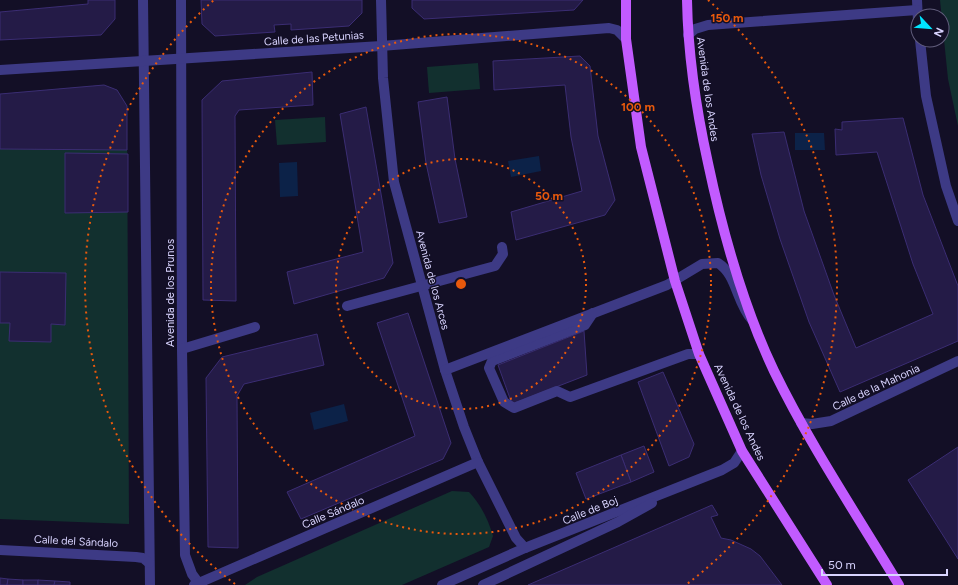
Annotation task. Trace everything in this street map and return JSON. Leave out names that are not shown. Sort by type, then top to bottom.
[{"type":"main road","name":"Avenida de los Andes","points":[[626,0],[626,39],[641,148],[675,281],[699,354],[742,451],[827,585]]},
{"type":"main road","name":"Avenida de los Andes","points":[[687,0],[688,35],[697,113],[722,228],[752,320],[774,371],[801,423],[899,585]]},
{"type":"street","points":[[143,0],[150,585]]},
{"type":"street","name":"Avenida de los Prunos","points":[[181,0],[182,349],[185,555],[187,564],[197,584]]},
{"type":"street","name":"Avenida de los Arces","points":[[381,0],[381,46],[394,182],[445,370],[478,462],[516,538],[526,548]]},
{"type":"street","points":[[688,35],[695,28],[708,24],[917,5]]},
{"type":"street","name":"Calle de las Petunias","points":[[0,70],[381,46],[609,28],[617,30],[626,39]]},
{"type":"street","points":[[921,48],[926,96],[946,186],[958,221]]},
{"type":"street","points":[[348,306],[495,266],[503,254],[502,247]]},
{"type":"street","name":"Avenida de los Andes","points":[[675,281],[702,264],[718,263],[728,271],[744,311],[752,320]]},
{"type":"street","points":[[445,370],[675,281]]},
{"type":"street","points":[[593,313],[585,325],[492,361],[489,368],[504,402],[514,408],[557,391],[570,396],[688,354],[699,354]]},
{"type":"street","points":[[182,349],[254,328]]},
{"type":"street","name":"Calle de la Mahonia","points":[[801,423],[812,424],[832,421],[958,361]]},
{"type":"street","name":"Calle de Boj","points":[[442,585],[526,548],[722,470],[734,463],[742,451]]},
{"type":"street","name":"Calle Sándalo","points":[[197,584],[478,462]]},
{"type":"street","points":[[484,585],[638,512],[674,489]]},
{"type":"street","name":"Calle del Sándalo","points":[[0,550],[136,557],[143,558],[149,563]]},
{"type":"green space","points":[[940,0],[958,0],[958,126],[948,79],[945,48],[950,48],[950,8],[941,8]]},
{"type":"green space","points":[[478,63],[480,89],[429,93],[427,67]]},
{"type":"green space","points":[[104,85],[117,90],[127,106],[129,524],[0,519],[0,94]]},
{"type":"green space","points":[[325,117],[326,142],[277,145],[275,120]]},
{"type":"green space","points":[[452,491],[469,492],[481,507],[493,536],[489,547],[402,585],[245,585],[257,577]]},
{"type":"water","points":[[795,133],[824,133],[825,150],[795,150]]},
{"type":"water","points":[[539,156],[541,171],[511,177],[508,161]]},
{"type":"water","points":[[297,162],[298,196],[280,197],[279,163]]},
{"type":"water","points":[[344,404],[348,421],[314,430],[310,413]]},
{"type":"building","points":[[88,0],[115,0],[115,19],[101,35],[0,40],[0,12],[88,4]]},
{"type":"building","points":[[201,0],[362,0],[362,13],[349,26],[291,30],[291,24],[274,25],[275,32],[215,36],[202,24]]},
{"type":"building","points":[[412,0],[583,0],[574,10],[424,19],[412,8]]},
{"type":"building","points":[[580,56],[590,66],[598,136],[615,200],[605,215],[516,240],[511,212],[582,191],[571,137],[565,85],[494,90],[493,61]]},
{"type":"building","points":[[312,72],[313,105],[239,110],[235,116],[236,301],[203,300],[202,100],[222,81]]},
{"type":"building","points":[[104,85],[117,90],[127,106],[127,150],[0,149],[0,94]]},
{"type":"building","points":[[447,97],[455,159],[467,217],[439,223],[426,163],[418,102]]},
{"type":"building","points":[[366,107],[393,263],[384,278],[294,304],[287,272],[363,252],[340,114]]},
{"type":"building","points":[[903,118],[923,195],[958,286],[958,341],[840,392],[809,322],[780,239],[761,175],[752,134],[784,132],[804,211],[834,295],[856,348],[933,314],[913,264],[877,152],[836,155],[835,129],[842,130],[842,122]]},
{"type":"building","points":[[65,153],[128,154],[128,212],[65,213]]},
{"type":"building","points":[[0,272],[66,273],[65,325],[51,324],[51,342],[9,341],[10,323],[0,323]]},
{"type":"building","points":[[408,313],[451,443],[443,459],[301,519],[287,492],[415,436],[377,323]]},
{"type":"building","points":[[584,331],[587,375],[512,404],[498,365]]},
{"type":"building","points":[[317,334],[324,365],[244,384],[237,396],[238,548],[208,547],[206,378],[222,357]]},
{"type":"building","points":[[663,372],[694,444],[689,457],[669,466],[638,382]]},
{"type":"building","points":[[644,446],[654,472],[631,482],[621,455]]},
{"type":"building","points":[[958,447],[958,559],[908,480]]},
{"type":"building","points":[[621,455],[631,482],[586,499],[576,473]]},
{"type":"building","points":[[712,505],[718,515],[711,517],[721,538],[731,540],[751,549],[760,556],[782,585],[528,585]]},
{"type":"building","points":[[0,578],[8,579],[7,585],[0,585]]},
{"type":"building","points":[[8,579],[23,580],[23,585],[7,585]]},
{"type":"building","points":[[23,580],[38,580],[38,585],[23,585]]},
{"type":"building","points":[[38,580],[55,581],[54,585],[38,585]]},
{"type":"building","points":[[55,581],[70,582],[70,585],[54,585]]}]
